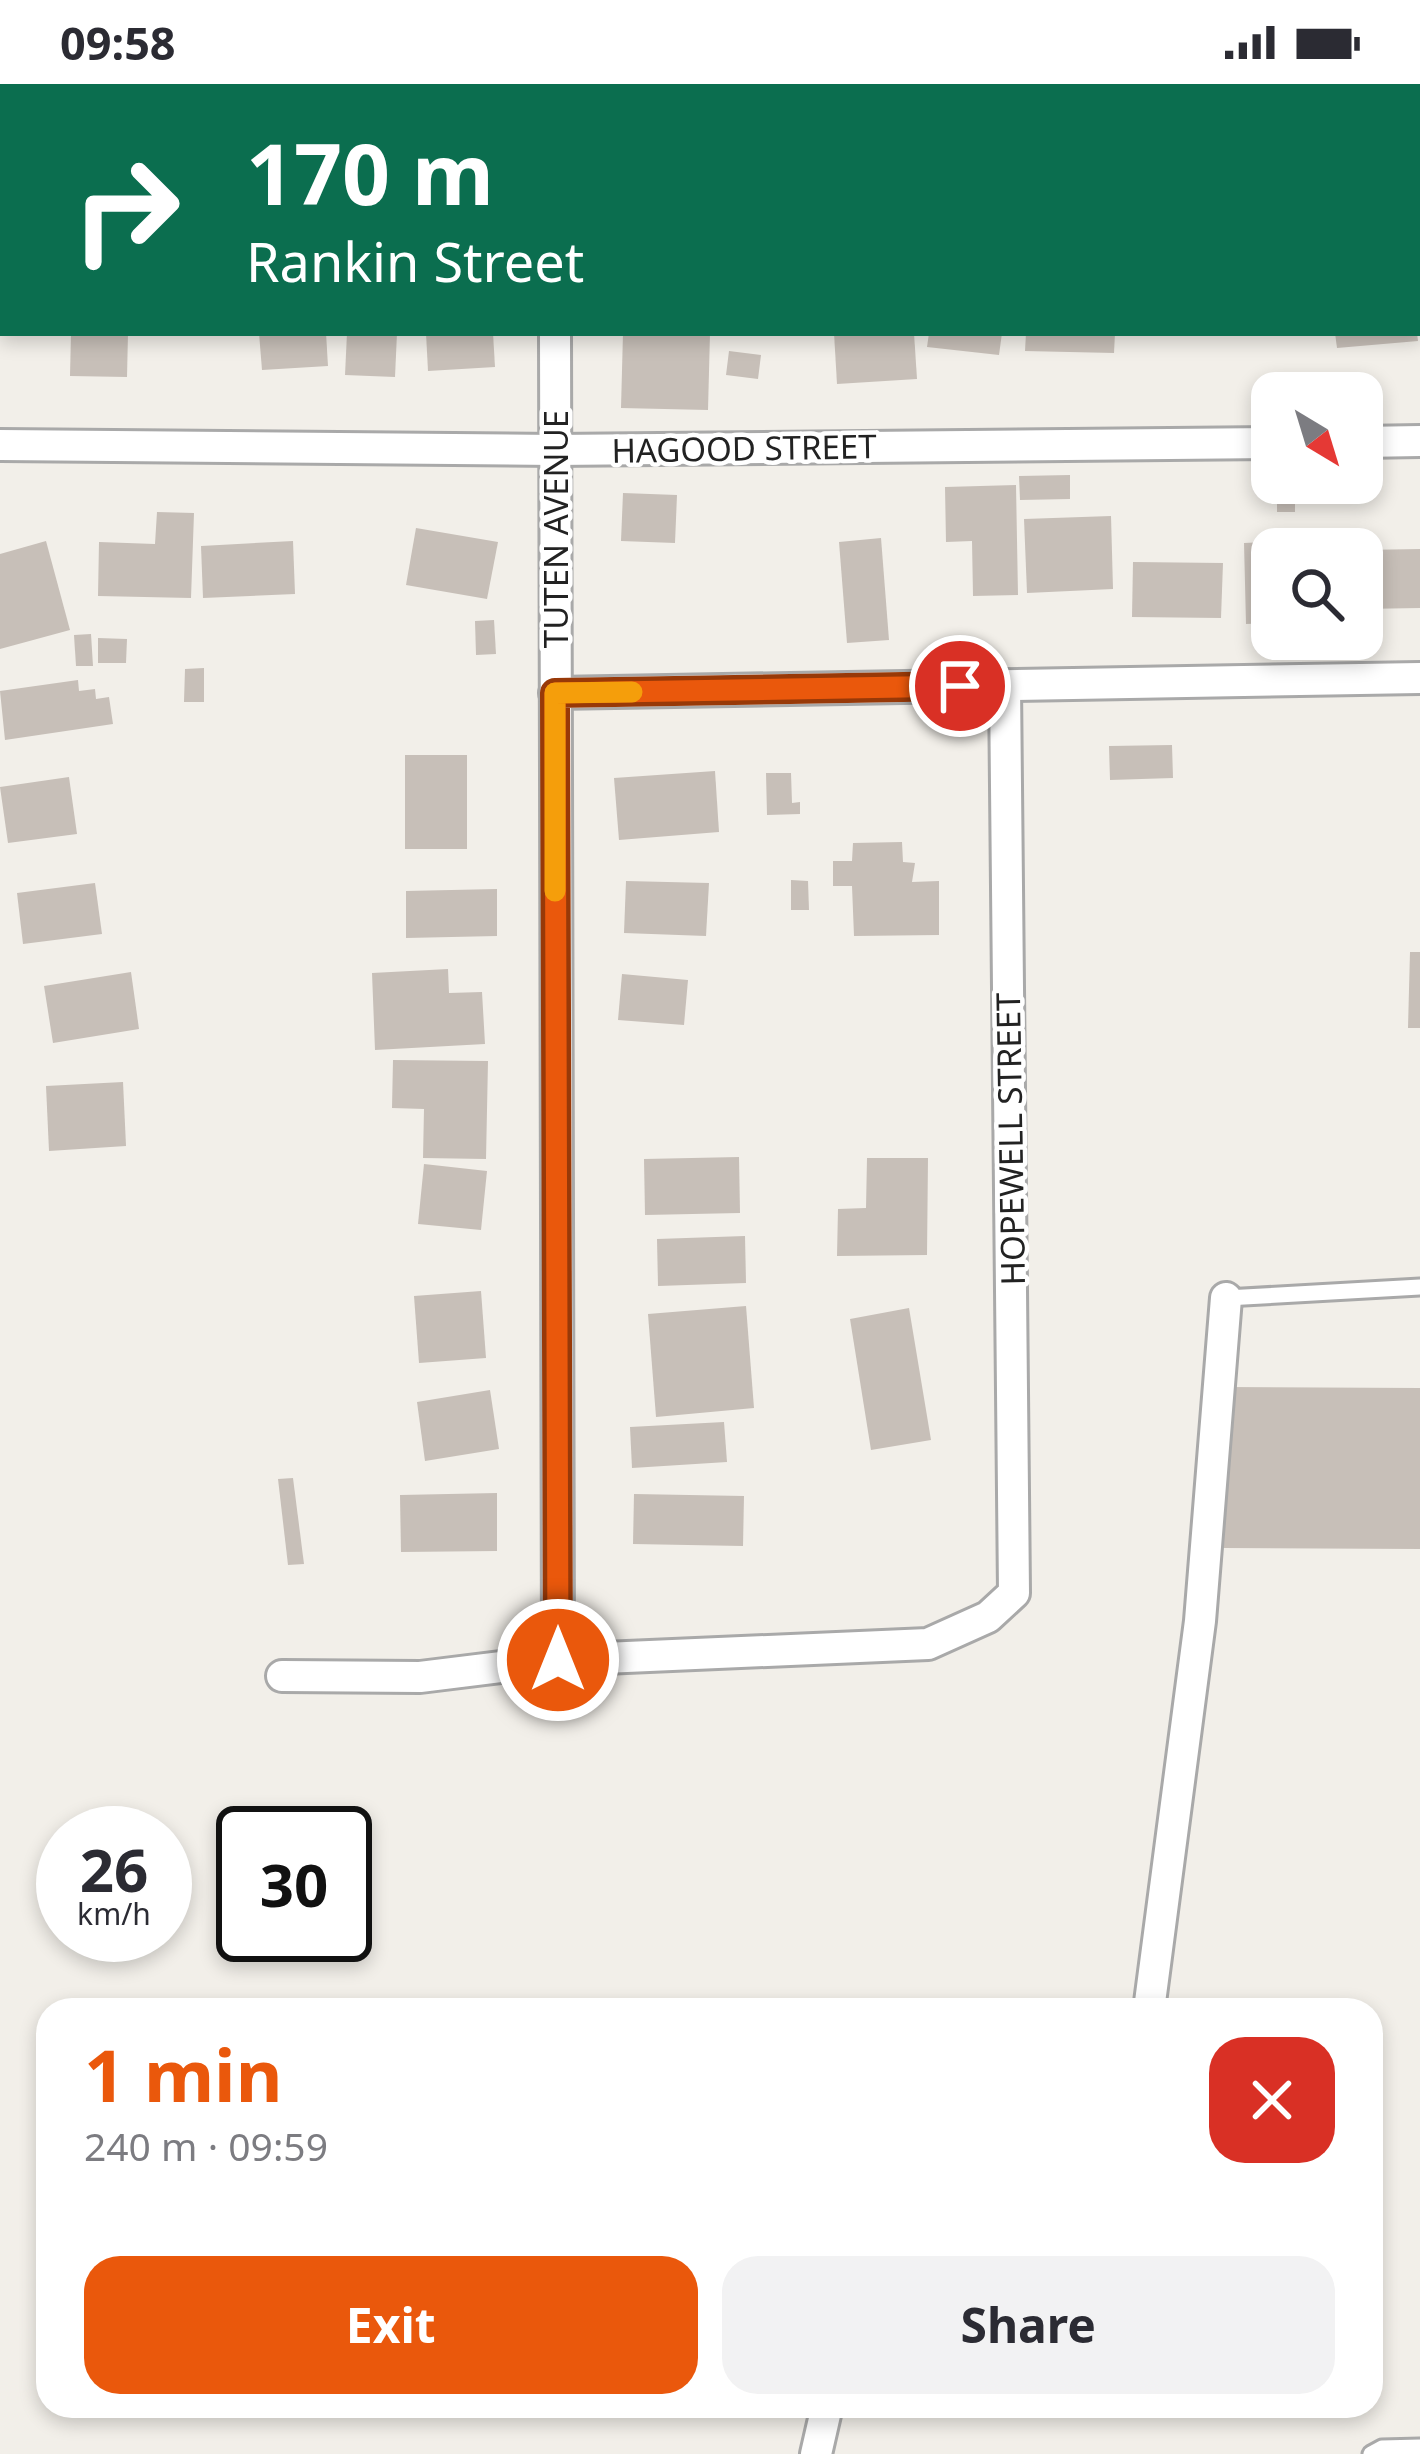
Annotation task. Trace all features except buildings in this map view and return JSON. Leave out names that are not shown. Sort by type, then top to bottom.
[{"type":"street","name":"TUTEN AVENUE","points":[[555,336],[558,1660]]},
{"type":"street","points":[[1383,442],[1420,441]]},
{"type":"street","name":"HAGOOD STREET","points":[[0,445],[555,451],[1251,442]]},
{"type":"street","points":[[555,693],[1420,678]]},
{"type":"street","name":"HOPEWELL STREET","points":[[558,1660],[928,1644],[988,1618],[1014,1593],[1005,685]]},
{"type":"street","points":[[1151,1998],[1200,1621],[1226,1298]]},
{"type":"street","points":[[282,1676],[420,1677],[558,1660]]},
{"type":"street","points":[[816,2454],[824,2418]]},
{"type":"lane","points":[[1226,1298],[1420,1287]]},
{"type":"lane","points":[[1371,2454],[1382,2448],[1420,2447]]},
{"type":"slow traffic","points":[[555,891],[555,693],[632,692]]},
{"type":"route","points":[[558,1660],[555,693],[960,686]]}]
